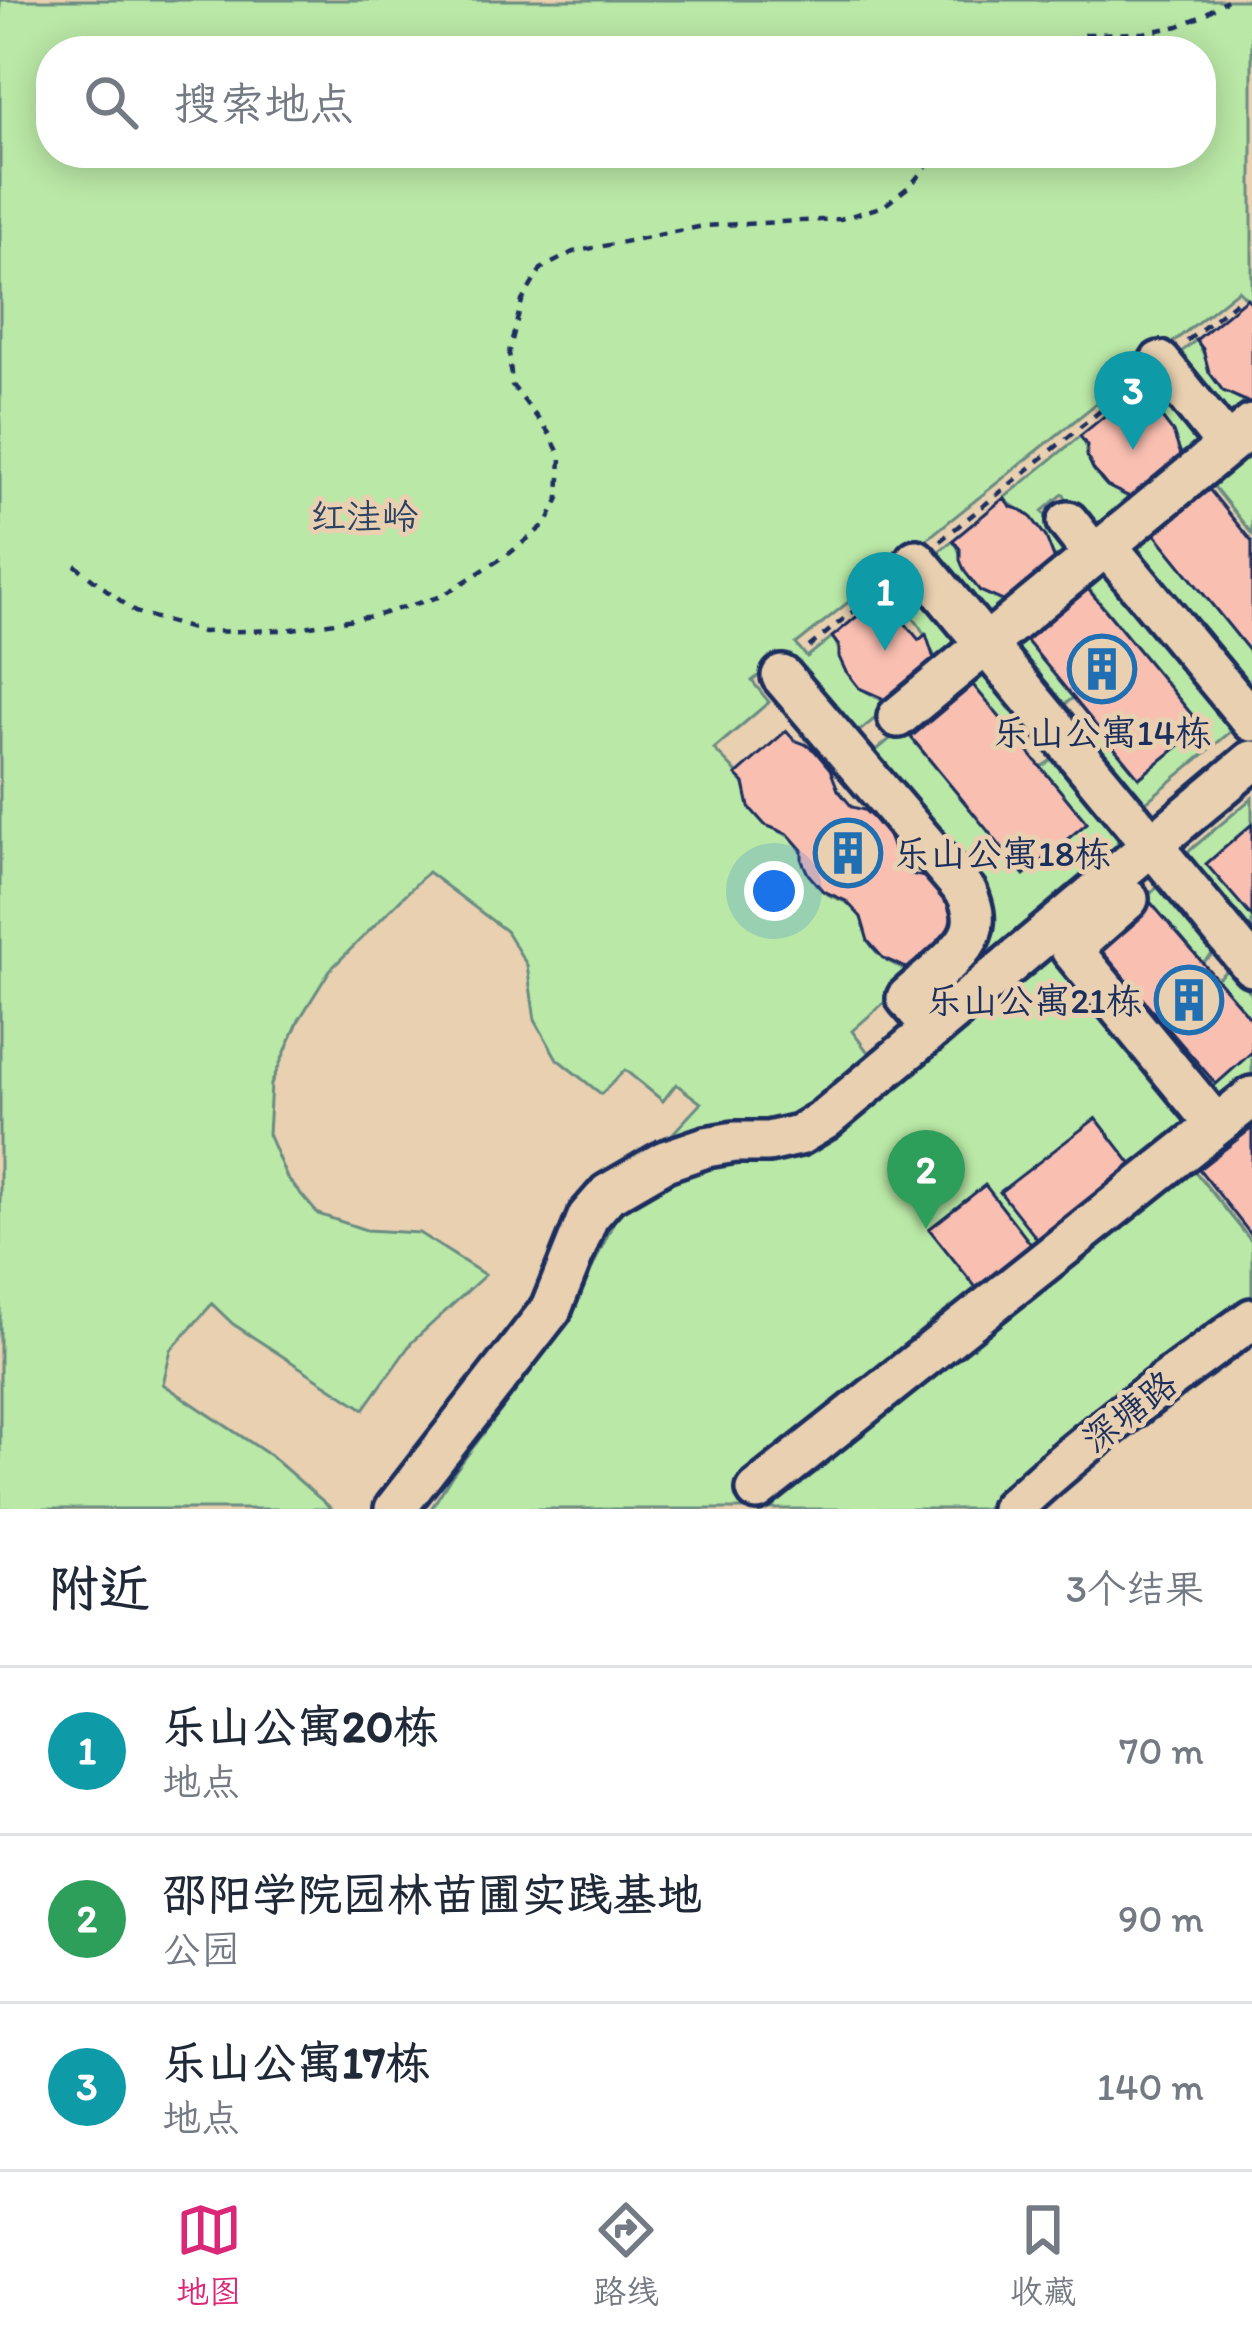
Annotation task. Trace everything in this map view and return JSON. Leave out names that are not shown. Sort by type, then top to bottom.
[{"type":"street","points":[[898,717],[1239,435],[1160,362]]},
{"type":"street","points":[[1068,522],[1100,550],[1252,721]]},
{"type":"street","points":[[916,560],[1252,966]]},
{"type":"street","points":[[782,676],[967,893],[974,912],[972,931],[963,946],[907,998],[933,1028]]},
{"type":"street","points":[[394,1509],[551,1309],[588,1217],[608,1195],[665,1161],[706,1147],[799,1135],[824,1120],[1252,761]]},
{"type":"street","points":[[1151,845],[1132,896],[1071,949],[1216,1125]]},
{"type":"street","points":[[757,1490],[1252,1096]]},
{"type":"street","name":"深塘路","points":[[1012,1509],[1147,1394],[1252,1319]]},
{"type":"path","points":[[1082,36],[1179,26],[1227,0]]},
{"type":"path","points":[[75,566],[135,612],[202,632],[286,630],[378,615],[442,596],[547,523],[559,498],[561,457],[512,385],[509,352],[522,301],[541,268],[572,251],[704,226],[840,219],[884,206],[924,168]]},
{"type":"path","points":[[809,647],[1239,298]]},
{"type":"green space","name":"红洼岭","points":[[0,0],[1252,0],[1252,304],[1238,290],[796,644],[807,657],[832,637],[855,683],[889,707],[850,739],[779,659],[752,681],[769,702],[714,749],[739,776],[759,818],[796,843],[817,885],[853,907],[877,952],[913,977],[852,1031],[876,1063],[809,1119],[651,1157],[701,1103],[676,1084],[663,1101],[625,1070],[601,1094],[557,1059],[535,1020],[527,965],[506,931],[428,872],[330,970],[299,1020],[271,1084],[268,1134],[287,1178],[318,1214],[366,1230],[419,1233],[485,1275],[412,1342],[364,1409],[233,1324],[212,1304],[171,1350],[163,1384],[271,1456],[332,1509],[0,1509]]},
{"type":"green space","points":[[1196,340],[1219,385],[1252,409],[1234,424],[1170,361]]},
{"type":"green space","points":[[1156,373],[1207,437],[1188,463],[1163,419],[1131,394]]},
{"type":"green space","points":[[1080,436],[1103,482],[1137,505],[1093,541],[1089,526],[1063,494],[1042,511],[1067,543],[1073,540],[1061,567],[1035,523],[1004,498]]},
{"type":"green space","points":[[1252,449],[1252,534],[1211,483]]},
{"type":"green space","points":[[1150,528],[1252,654],[1252,700],[1129,555],[1130,543]]},
{"type":"green space","points":[[953,540],[976,586],[1010,609],[991,622],[933,556]]},
{"type":"green space","points":[[1104,561],[1240,724],[1140,807],[1080,736],[1094,723],[1140,778],[1201,726],[1089,589],[1026,640],[1073,698],[1061,707],[1004,644]]},
{"type":"green space","points":[[910,575],[963,640],[940,664],[915,620],[883,595]]},
{"type":"green space","points":[[981,663],[1033,728],[1020,741],[973,686],[911,738],[1024,874],[1087,823],[1041,767],[1056,757],[1119,832],[1117,845],[932,1005],[926,995],[986,939],[866,759]]},
{"type":"green space","points":[[1252,798],[1252,824],[1207,864],[1252,917],[1252,951],[1176,862]]},
{"type":"green space","points":[[1160,885],[1213,948],[1213,954],[1202,963],[1151,903],[1100,948],[1217,1083],[1252,1052],[1252,1085],[1222,1110],[1084,951]]},
{"type":"green space","points":[[1055,953],[1196,1124],[1172,1143],[1252,1242],[1252,1299],[985,1509],[431,1509],[566,1324],[629,1199],[644,1186],[736,1155],[1028,964]]},
{"type":"green space","points":[[1227,970],[1252,994],[1252,1020],[1217,979]]},
{"type":"building","points":[[1247,298],[1252,304],[1252,409],[1246,401],[1223,391],[1196,340]]},
{"type":"building","points":[[1131,394],[1159,414],[1188,463],[1137,505],[1107,486],[1093,469],[1080,436]]},
{"type":"building","points":[[1204,483],[1252,542],[1252,654],[1150,528]]},
{"type":"building","points":[[1004,498],[1032,518],[1061,567],[1010,609],[980,591],[965,572],[953,540]]},
{"type":"building","name":"乐山公寓14栋","points":[[1088,589],[1202,727],[1139,778],[1026,640]]},
{"type":"building","points":[[883,595],[911,616],[904,622],[919,640],[926,634],[940,664],[889,707],[882,698],[859,688],[845,670],[832,637]]},
{"type":"building","points":[[973,685],[1087,823],[1024,875],[911,737]]},
{"type":"building","name":"乐山公寓18栋","points":[[786,731],[815,751],[852,807],[873,818],[911,874],[924,877],[948,903],[955,925],[913,977],[906,968],[883,958],[868,941],[861,917],[846,901],[823,891],[808,874],[802,850],[788,834],[765,825],[749,807],[744,783],[736,775]]},
{"type":"building","points":[[1252,824],[1252,917],[1206,864]]},
{"type":"building","name":"乐山公寓21栋","points":[[1151,903],[1252,1020],[1252,1052],[1216,1084],[1099,948]]},
{"type":"building","points":[[1096,1118],[1136,1170],[1041,1244],[1000,1192]]},
{"type":"building","points":[[1252,1128],[1252,1236],[1199,1169]]},
{"type":"building","points":[[985,1185],[1037,1252],[982,1295],[929,1229]]},
{"type":"place","name":"乐山公寓17栋","points":[[1133,450]]},
{"type":"place","name":"乐山公寓20栋","points":[[885,651]]},
{"type":"place","name":"乐山公寓14栋","points":[[1102,669]]},
{"type":"place","name":"乐山公寓18栋","points":[[848,853]]},
{"type":"place","name":"乐山公寓21栋","points":[[1189,1000]]},
{"type":"place","name":"邵阳学院园林苗圃实践基地","points":[[926,1229]]}]
